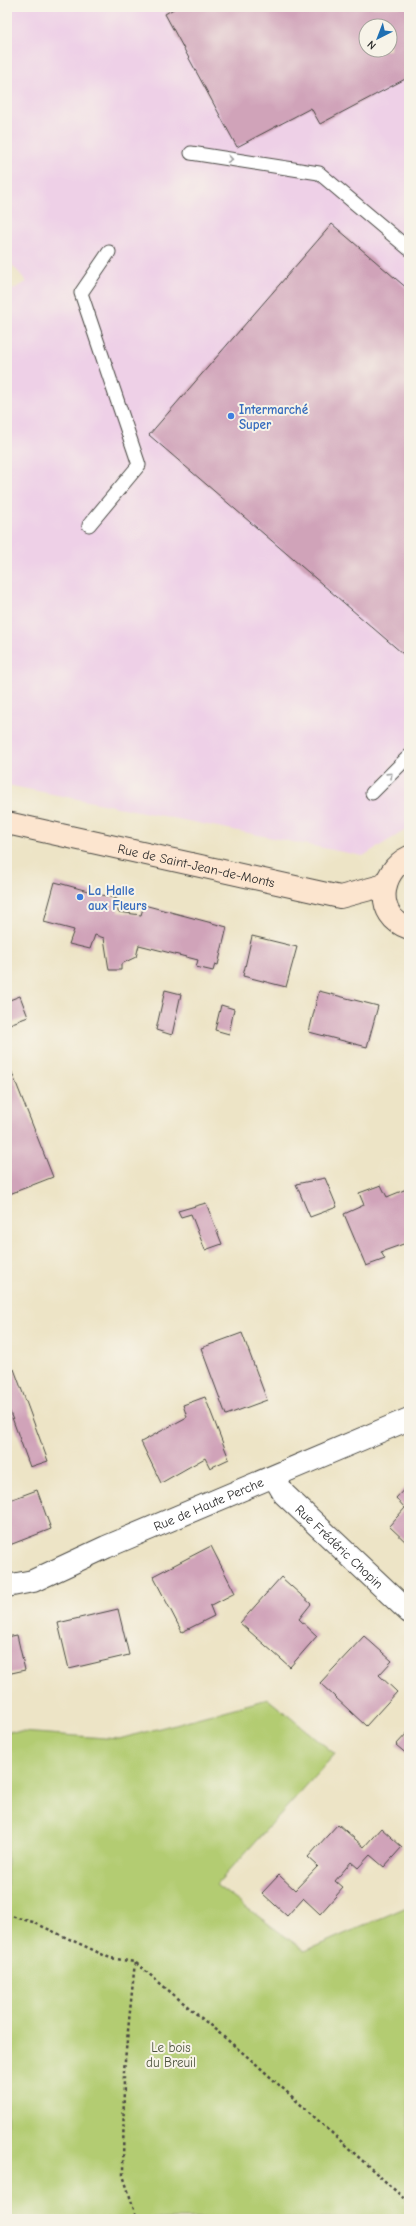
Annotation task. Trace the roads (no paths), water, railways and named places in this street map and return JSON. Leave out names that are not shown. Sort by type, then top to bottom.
[{"type":"main road","name":"Rue de Saint-Jean-de-Monts","points":[[7,823],[340,897],[385,885]]},
{"type":"main road","points":[[409,857],[397,864],[389,873],[385,885],[384,897],[387,909],[394,919],[409,928]]},
{"type":"street","name":"Rue de Haute Perche","points":[[7,1586],[33,1582],[106,1547],[409,1419]]},
{"type":"street","name":"Rue Frédéric Chopin","points":[[274,1477],[284,1494],[409,1612]]},
{"type":"lane","points":[[191,153],[319,173],[409,249]]},
{"type":"lane","points":[[89,525],[139,465],[81,293],[109,252]]},
{"type":"lane","points":[[372,793],[409,756]]},
{"type":"place","name":"Intermarché Super","points":[[231,416]]},
{"type":"place","name":"La Halle aux Fleurs","points":[[80,897]]},
{"type":"park label","name":"Le bois du Breuil","points":[[171,2054]]}]
